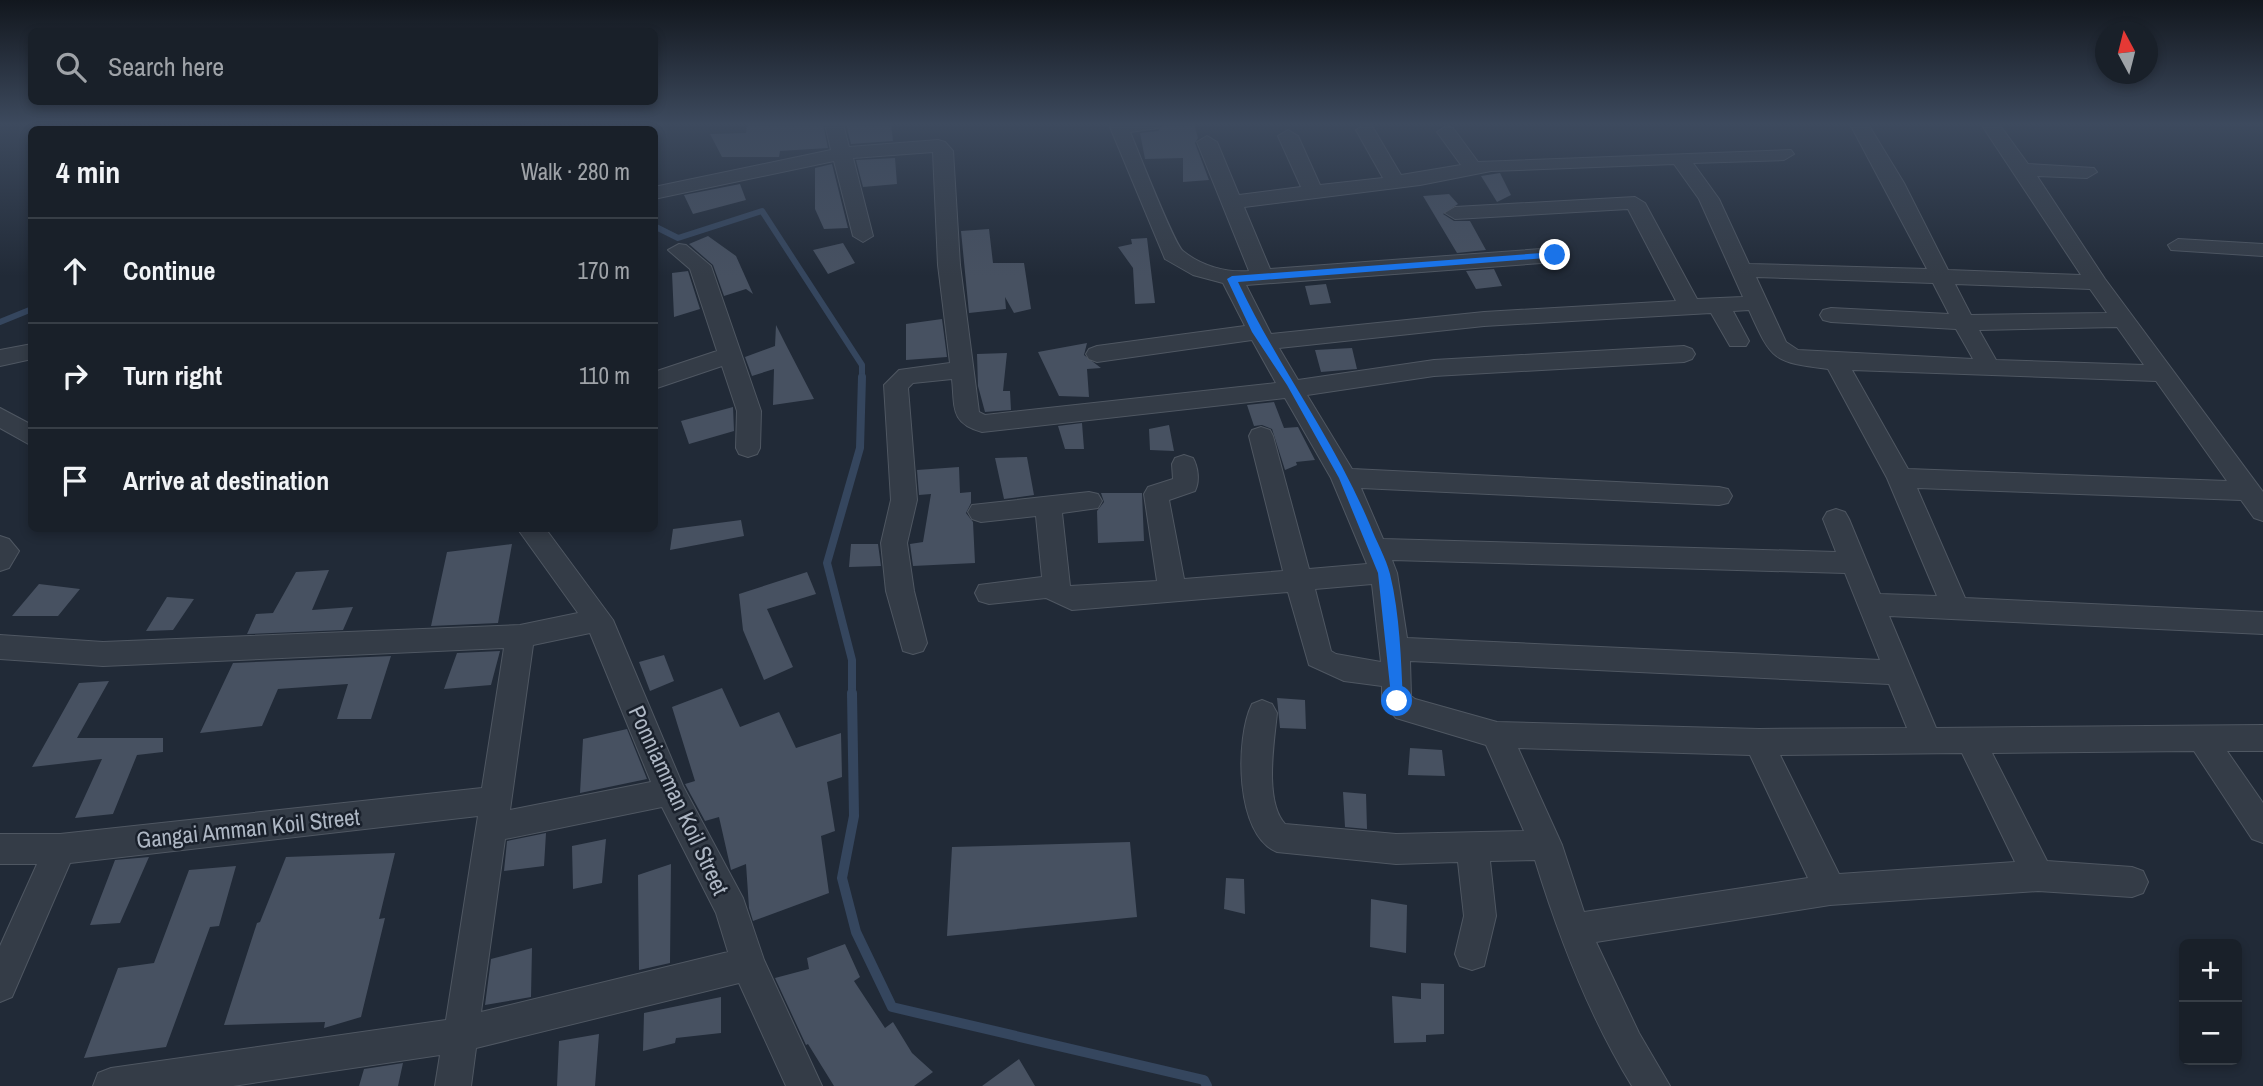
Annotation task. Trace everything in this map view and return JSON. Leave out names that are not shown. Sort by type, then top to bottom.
[{"type":"street","points":[[658,192],[740,175]]},
{"type":"street","points":[[847,175],[863,236]]},
{"type":"street","points":[[944,175],[949,265],[968,417],[982,424],[1294,389],[1434,368],[1684,354]]},
{"type":"street","points":[[1139,175],[1172,254],[1201,270],[1232,279],[1555,255]]},
{"type":"street","points":[[1221,175],[1262,276]]},
{"type":"street","points":[[1306,175],[1313,191]]},
{"type":"street","points":[[1391,175],[1395,182]]},
{"type":"street","points":[[1232,202],[1436,175]]},
{"type":"street","points":[[1691,175],[1709,199],[1777,346],[1792,357],[1836,362],[2162,373]]},
{"type":"street","points":[[1891,175],[1987,366]]},
{"type":"street","points":[[2026,175],[2096,282],[2256,501]]},
{"type":"street","points":[[1455,213],[1635,203],[1690,307]]},
{"type":"street","points":[[2178,245],[2263,250]]},
{"type":"street","points":[[679,250],[700,266],[750,411],[748,448]]},
{"type":"street","points":[[1744,270],[2096,282]]},
{"type":"street","points":[[1232,279],[1260,337],[1294,389],[1345,478],[1379,561],[1395,662],[1397,701],[1406,709],[1497,734],[1759,742],[2263,738]]},
{"type":"street","points":[[1097,354],[1260,337],[1483,319],[1755,303]]},
{"type":"street","points":[[1718,306],[1738,341]]},
{"type":"street","points":[[1830,315],[2005,324],[2124,320]]},
{"type":"street","points":[[0,358],[28,352]]},
{"type":"street","points":[[658,380],[730,355]]},
{"type":"street","points":[[1836,362],[1900,478],[1956,608]]},
{"type":"street","points":[[913,643],[900,591],[894,543],[904,500],[896,385],[907,376],[962,370]]},
{"type":"street","points":[[0,416],[28,432]]},
{"type":"street","points":[[1261,436],[1319,657],[1325,664],[1395,662],[1898,673]]},
{"type":"street","points":[[1172,590],[1156,499],[1157,494],[1164,489],[1186,484],[1184,464]]},
{"type":"street","points":[[1345,478],[1718,496]]},
{"type":"street","points":[[1900,478],[2256,501]]},
{"type":"street","points":[[981,512],[1089,501]]},
{"type":"street","points":[[1048,505],[1057,592],[1072,599],[1298,580],[1379,561],[1854,563]]},
{"type":"street","points":[[1836,519],[1927,741]]},
{"type":"street","name":"Ponniamman Koil Street","points":[[533,532],[599,620],[670,792],[731,909],[748,964],[804,1086]]},
{"type":"street","points":[[0,546],[6,551],[0,561]]},
{"type":"street","points":[[989,593],[1057,586]]},
{"type":"street","points":[[1869,604],[2263,623]]},
{"type":"street","points":[[0,647],[103,654],[520,636],[599,620]]},
{"type":"street","points":[[453,1086],[520,636]]},
{"type":"street","points":[[1262,713],[1258,797],[1264,827],[1277,838],[1395,849],[1546,845]]},
{"type":"street","points":[[1497,734],[1546,845],[1573,930],[1627,1045],[1652,1086]]},
{"type":"street","points":[[2202,739],[2263,829]]},
{"type":"street","points":[[1759,742],[1830,890]]},
{"type":"street","points":[[1970,742],[2038,876]]},
{"type":"street","name":"Gangai Amman Koil Street","points":[[0,849],[60,849],[493,814],[670,792]]},
{"type":"street","points":[[1472,847],[1480,916],[1472,954]]},
{"type":"street","points":[[0,985],[60,849]]},
{"type":"street","points":[[1573,930],[1830,890],[2038,876],[2132,881]]},
{"type":"street","points":[[111,1086],[460,1035],[748,964]]},
{"type":"building","points":[[815,175],[835,175],[848,228],[824,229],[815,209]]},
{"type":"building","points":[[860,175],[896,175],[897,184],[863,187]]},
{"type":"building","points":[[1183,175],[1207,175],[1209,180],[1183,182]]},
{"type":"building","points":[[1501,175],[1511,195],[1497,202],[1481,176]]},
{"type":"building","points":[[740,184],[746,200],[693,214],[684,195]]},
{"type":"building","points":[[1449,194],[1458,204],[1443,214],[1454,221],[1470,221],[1486,250],[1457,253],[1423,196]]},
{"type":"building","points":[[989,229],[993,263],[1024,263],[1031,309],[1014,313],[1005,297],[1006,309],[969,313],[961,231]]},
{"type":"building","points":[[708,236],[736,256],[753,294],[746,289],[724,296],[713,265],[689,244]]},
{"type":"building","points":[[1147,238],[1155,303],[1135,304],[1133,268],[1118,247],[1132,244],[1131,239]]},
{"type":"building","points":[[843,243],[855,263],[828,274],[813,250]]},
{"type":"building","points":[[1494,269],[1502,286],[1476,289],[1466,271]]},
{"type":"building","points":[[688,271],[700,309],[674,317],[672,273]]},
{"type":"building","points":[[1326,284],[1331,303],[1310,305],[1305,286]]},
{"type":"building","points":[[942,319],[947,357],[906,360],[906,324]]},
{"type":"building","points":[[776,325],[814,399],[773,405],[774,369],[752,376],[745,357],[775,346]]},
{"type":"building","points":[[1087,343],[1084,355],[1101,368],[1087,369],[1089,397],[1059,396],[1038,352]]},
{"type":"building","points":[[1352,348],[1357,369],[1321,372],[1315,350]]},
{"type":"building","points":[[1007,353],[1003,391],[1010,391],[1011,410],[985,412],[978,386],[977,354]]},
{"type":"building","points":[[1274,402],[1284,428],[1298,427],[1315,460],[1296,462],[1297,465],[1285,470],[1272,429],[1262,425],[1254,426],[1247,405]]},
{"type":"building","points":[[733,407],[734,431],[689,444],[681,421]]},
{"type":"building","points":[[1082,423],[1084,449],[1065,449],[1058,426]]},
{"type":"building","points":[[1169,425],[1174,451],[1150,450],[1149,429]]},
{"type":"building","points":[[1027,457],[1034,495],[1004,499],[995,458]]},
{"type":"building","points":[[959,467],[960,493],[971,492],[971,503],[966,513],[973,522],[975,563],[913,566],[910,544],[923,542],[931,494],[919,495],[917,470]]},
{"type":"building","points":[[1101,493],[1142,493],[1144,541],[1098,543],[1097,511],[1104,502]]},
{"type":"building","points":[[741,520],[744,536],[670,550],[673,529]]},
{"type":"building","points":[[512,544],[498,623],[431,626],[447,552]]},
{"type":"building","points":[[851,544],[878,544],[881,566],[849,567]]},
{"type":"building","points":[[329,570],[312,610],[353,607],[343,630],[247,634],[256,614],[273,613],[296,572]]},
{"type":"building","points":[[807,572],[816,594],[767,609],[793,667],[764,680],[743,630],[739,594]]},
{"type":"building","points":[[39,584],[80,589],[58,616],[12,616]]},
{"type":"building","points":[[167,597],[194,599],[173,630],[146,631]]},
{"type":"building","points":[[500,651],[491,685],[444,689],[457,653]]},
{"type":"building","points":[[664,655],[674,681],[650,691],[639,662]]},
{"type":"building","points":[[391,656],[371,719],[337,719],[348,684],[278,689],[262,726],[200,733],[233,663]]},
{"type":"building","points":[[109,681],[77,738],[163,738],[163,752],[137,755],[113,814],[75,818],[102,759],[32,767],[79,683]]},
{"type":"building","points":[[722,688],[740,727],[779,712],[796,748],[841,733],[842,777],[827,782],[835,831],[821,836],[829,893],[753,921],[749,908],[746,864],[731,870],[719,817],[705,821],[685,784],[695,781],[672,707]]},
{"type":"building","points":[[1277,698],[1305,700],[1306,729],[1280,728]]},
{"type":"building","points":[[627,729],[647,779],[580,793],[583,739]]},
{"type":"building","points":[[1410,748],[1442,750],[1445,776],[1408,775]]},
{"type":"building","points":[[1343,792],[1366,794],[1367,829],[1345,827]]},
{"type":"building","points":[[546,833],[544,866],[504,871],[507,841]]},
{"type":"building","points":[[606,839],[602,883],[573,889],[572,846]]},
{"type":"building","points":[[1130,842],[1137,917],[947,936],[952,847]]},
{"type":"building","points":[[395,853],[379,919],[385,918],[361,1017],[324,1028],[325,1022],[224,1025],[257,923],[260,922],[286,857]]},
{"type":"building","points":[[149,857],[120,923],[90,925],[115,860]]},
{"type":"building","points":[[671,864],[670,963],[639,970],[638,875]]},
{"type":"building","points":[[236,866],[219,926],[210,927],[166,1047],[84,1058],[118,968],[154,963],[189,870]]},
{"type":"building","points":[[1226,878],[1244,879],[1245,914],[1224,909]]},
{"type":"building","points":[[1371,899],[1407,905],[1406,953],[1370,947]]},
{"type":"building","points":[[845,944],[860,977],[854,981],[885,1028],[893,1022],[912,1053],[933,1072],[914,1086],[834,1086],[808,1044],[806,1045],[775,978],[809,969],[807,958]]},
{"type":"building","points":[[532,948],[531,997],[485,1005],[491,959]]},
{"type":"building","points":[[1421,983],[1444,984],[1444,1034],[1426,1035],[1426,1042],[1394,1043],[1392,996],[1421,999]]},
{"type":"building","points":[[721,997],[721,1033],[676,1038],[675,1043],[643,1051],[644,1013]]},
{"type":"building","points":[[599,1034],[595,1086],[557,1086],[559,1041]]},
{"type":"building","points":[[1019,1059],[1035,1086],[982,1086]]},
{"type":"building","points":[[403,1063],[398,1086],[359,1086],[364,1069]]},
{"type":"waterway","points":[[658,228],[678,238],[762,211],[862,365],[862,377]]},
{"type":"waterway","points":[[0,322],[28,311]]},
{"type":"waterway","points":[[852,693],[852,660],[827,563],[860,448],[862,377]]},
{"type":"waterway","points":[[852,693],[854,816],[842,878],[856,932],[892,1007],[1204,1080],[1207,1086]]},
{"type":"route","points":[[1397,701],[1395,649],[1384,573],[1345,478],[1291,383],[1257,332],[1232,279],[1555,255]]}]
